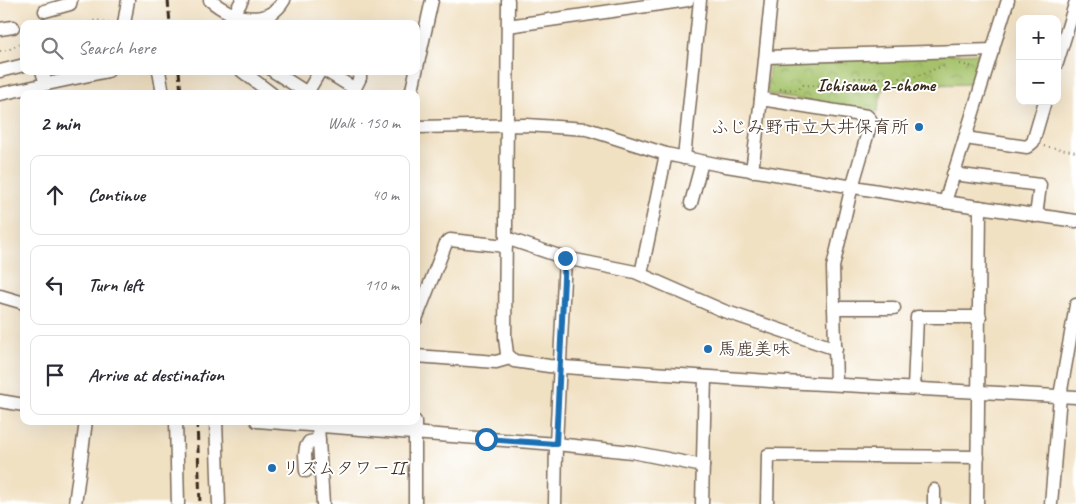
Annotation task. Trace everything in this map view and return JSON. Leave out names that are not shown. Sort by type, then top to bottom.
[{"type":"street","points":[[45,11],[70,4],[71,0]]},
{"type":"street","points":[[125,20],[128,0]]},
{"type":"street","points":[[210,0],[232,19],[256,19],[268,15],[280,6],[284,0]]},
{"type":"street","points":[[232,19],[242,0]]},
{"type":"street","points":[[420,46],[432,0]]},
{"type":"street","points":[[508,0],[506,348],[510,358],[519,362],[560,367],[1076,397]]},
{"type":"street","points":[[508,26],[688,0]]},
{"type":"street","points":[[684,158],[700,0]]},
{"type":"street","points":[[752,171],[762,99],[771,0]]},
{"type":"street","points":[[945,202],[1008,0]]},
{"type":"street","points":[[1058,60],[1076,1]]},
{"type":"street","points":[[766,57],[993,50]]},
{"type":"street","points":[[0,71],[20,66]]},
{"type":"street","points":[[43,75],[46,84]]},
{"type":"street","points":[[0,94],[89,75]]},
{"type":"street","points":[[160,75],[162,90]]},
{"type":"street","points":[[247,75],[267,90]]},
{"type":"street","points":[[279,75],[303,90]]},
{"type":"street","points":[[310,90],[318,75]]},
{"type":"street","points":[[331,75],[350,90]]},
{"type":"street","points":[[354,90],[360,75]]},
{"type":"street","points":[[412,90],[414,75]]},
{"type":"street","points":[[762,99],[870,118],[864,151],[852,187],[833,267],[836,384]]},
{"type":"street","points":[[965,138],[1030,146],[1044,105]]},
{"type":"street","points":[[420,127],[508,125],[587,130],[666,154],[702,162],[945,202],[1076,221]]},
{"type":"street","points":[[641,274],[666,154]]},
{"type":"street","points":[[691,203],[702,162]]},
{"type":"street","points":[[953,174],[1040,185],[1036,216]]},
{"type":"street","points":[[978,504],[980,207]]},
{"type":"street","points":[[420,309],[446,243],[450,240],[506,242],[565,258],[641,274],[724,311],[836,349]]},
{"type":"street","points":[[555,504],[565,258]]},
{"type":"street","points":[[0,296],[20,302]]},
{"type":"street","points":[[1051,504],[1060,396],[1076,305]]},
{"type":"street","points":[[834,308],[894,308]]},
{"type":"street","points":[[914,388],[917,317],[980,317]]},
{"type":"street","points":[[420,356],[496,362],[510,358]]},
{"type":"street","points":[[702,504],[705,376]]},
{"type":"street","points":[[0,402],[20,404]]},
{"type":"street","points":[[75,504],[85,425]]},
{"type":"street","points":[[176,425],[178,504]]},
{"type":"street","points":[[216,425],[219,504]]},
{"type":"street","points":[[318,425],[322,504]]},
{"type":"street","points":[[366,425],[415,427],[632,452],[703,466]]},
{"type":"street","points":[[415,427],[415,504]]},
{"type":"street","points":[[306,472],[306,447],[309,442],[319,440]]},
{"type":"street","points":[[767,504],[768,455],[978,458]]},
{"type":"street","points":[[934,490],[934,504]]},
{"type":"path","points":[[0,51],[8,50],[20,44]]},
{"type":"path","points":[[956,63],[971,66],[985,73]]},
{"type":"path","points":[[776,89],[798,90],[803,84],[841,87],[854,78],[907,78],[921,76],[947,64],[952,64]]},
{"type":"path","points":[[1030,146],[1037,145],[1076,152]]},
{"type":"green space","points":[[980,53],[984,58],[976,84],[884,86],[877,112],[770,95],[767,90],[770,61]]},
{"type":"railway","points":[[168,0],[170,20]]},
{"type":"railway","points":[[179,75],[181,90]]},
{"type":"railway","points":[[197,425],[200,504]]},
{"type":"place","name":"ふじみ野市立大井保育所","points":[[919,127]]},
{"type":"place","name":"馬鹿美味","points":[[708,349]]},
{"type":"place","name":"リズムタワーII","points":[[272,468]]},
{"type":"district","name":"Ichisawa 2-chome","points":[[876,84]]},
{"type":"route","points":[[486,439],[556,444],[565,258]]}]
